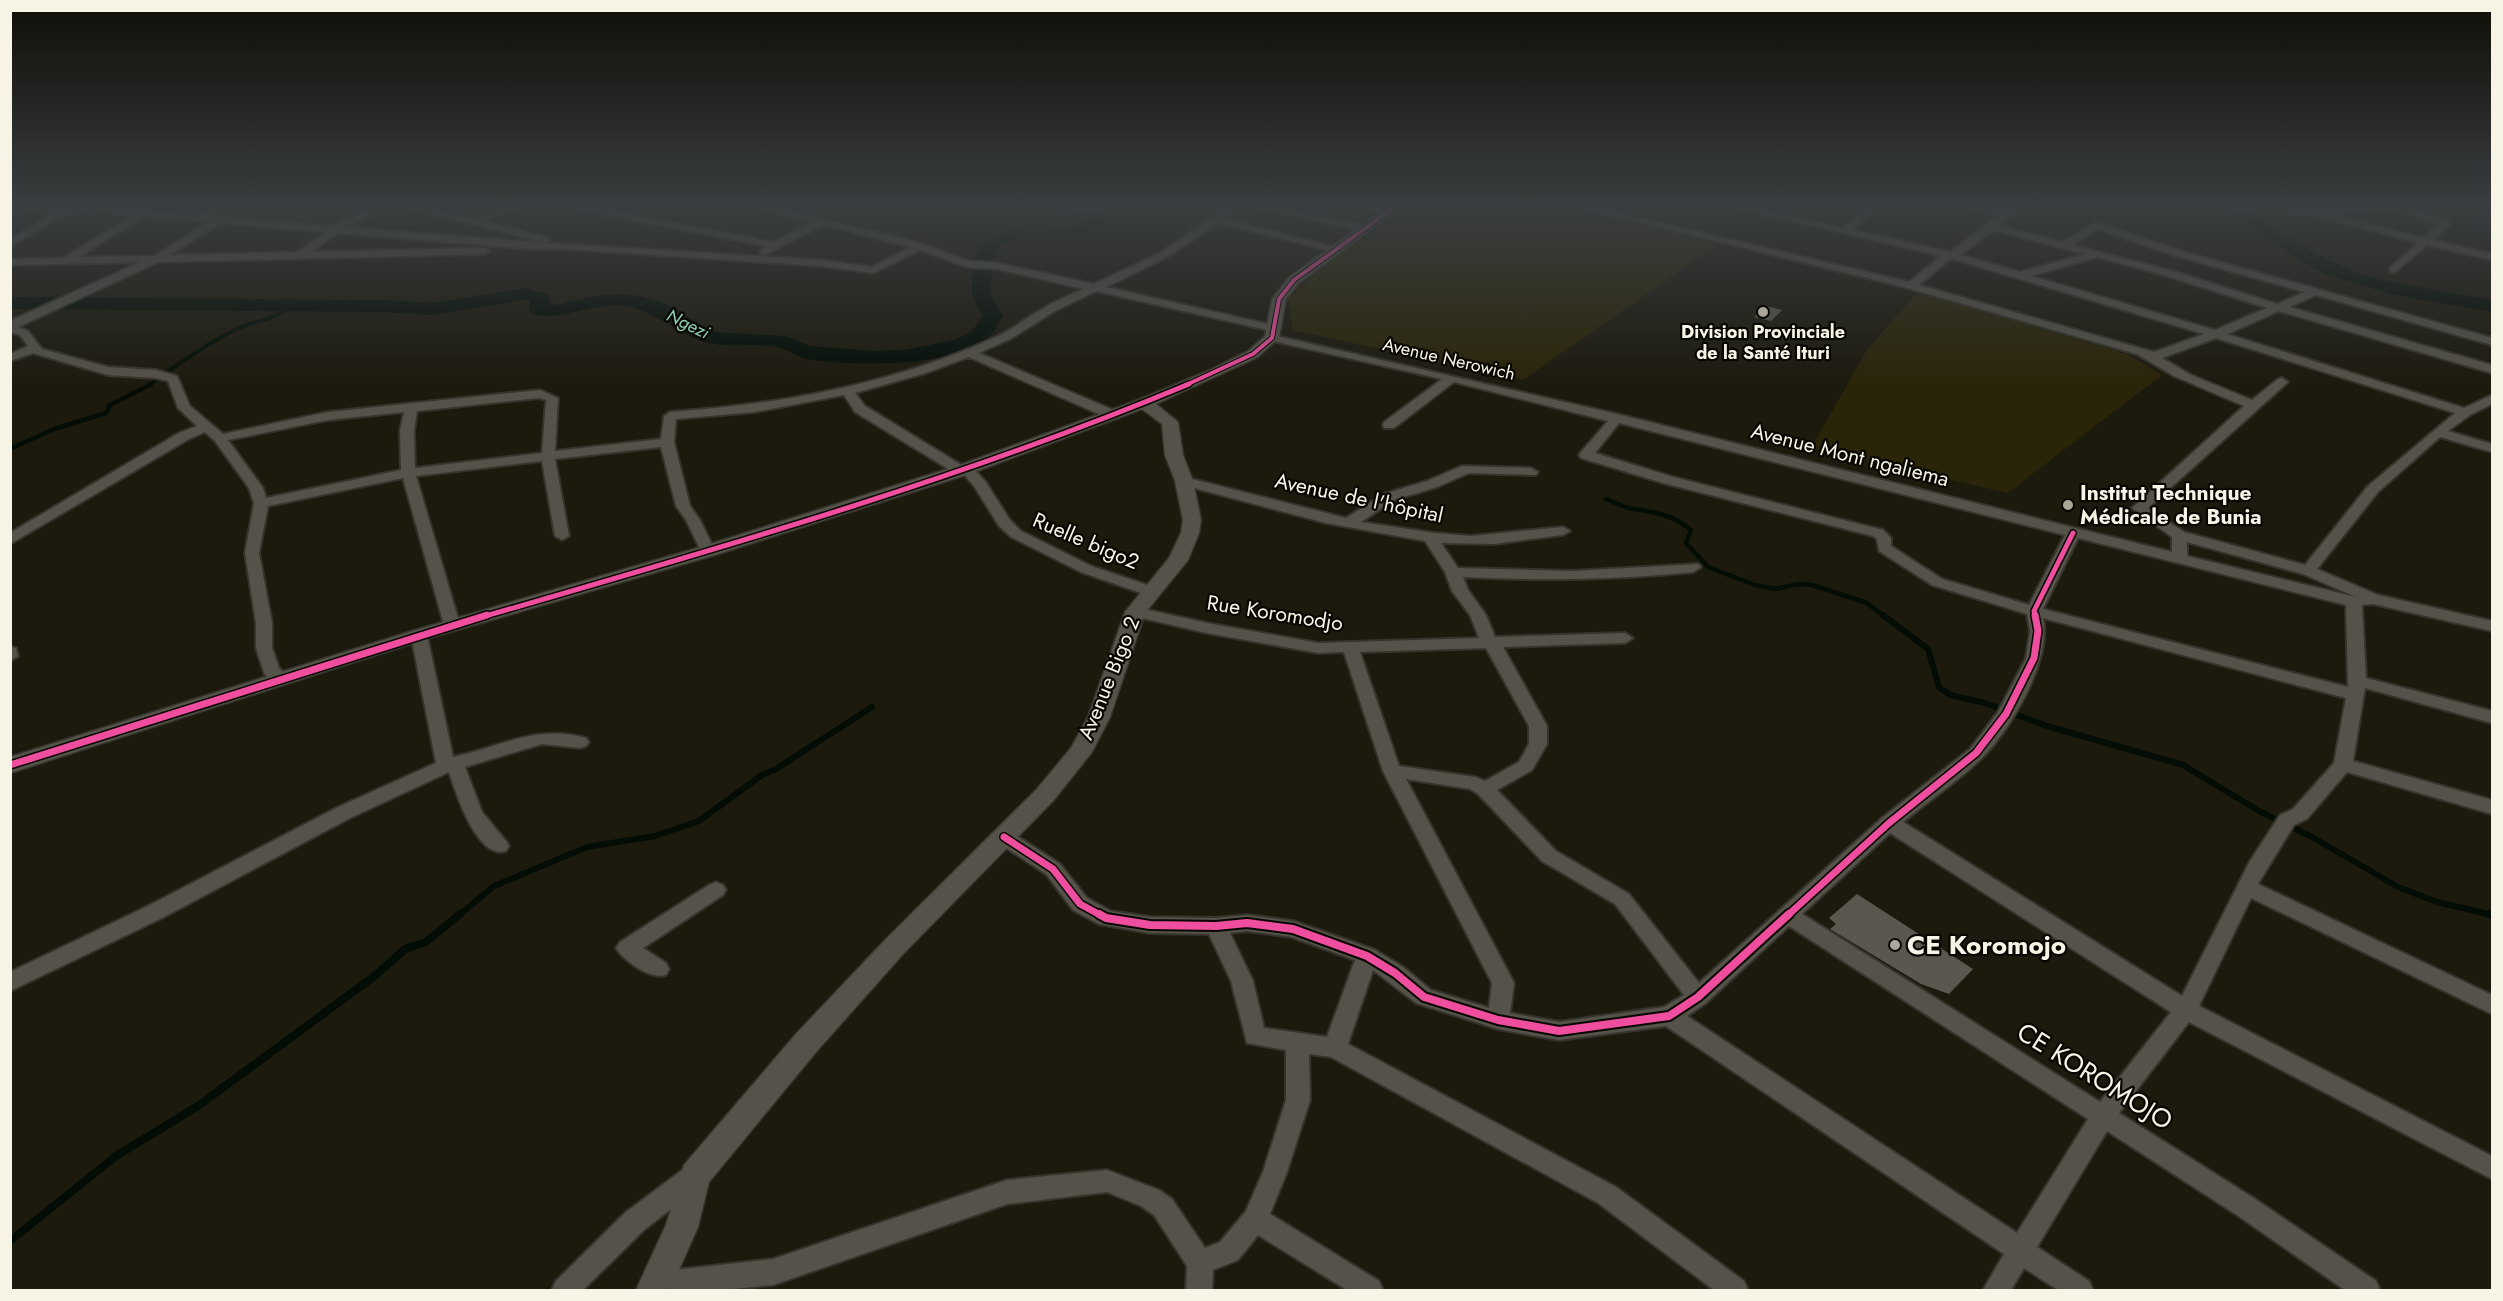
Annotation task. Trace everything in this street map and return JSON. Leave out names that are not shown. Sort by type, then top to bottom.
[{"type":"street","points":[[10,327],[139,267]]},
{"type":"street","points":[[849,267],[873,270],[880,267]]},
{"type":"street","name":"Avenue Nerowich","points":[[994,267],[1098,288],[1617,418]]},
{"type":"street","points":[[708,551],[693,520],[683,506],[667,442],[670,416],[716,414],[847,391],[970,352],[1004,338],[1053,307],[1140,267]]},
{"type":"street","points":[[10,765],[419,635],[708,551],[963,470],[1113,415],[1213,374],[1254,354],[1272,333],[1279,299],[1294,280],[1312,267]]},
{"type":"street","points":[[1831,267],[1911,286],[2155,356],[2162,364],[2177,373],[2253,405]]},
{"type":"street","points":[[1911,286],[1935,267]]},
{"type":"street","points":[[1992,267],[2465,412]]},
{"type":"street","points":[[2022,275],[2052,267]]},
{"type":"street","points":[[2141,267],[2493,369]]},
{"type":"street","points":[[2226,267],[2493,341]]},
{"type":"street","points":[[2394,270],[2398,267]]},
{"type":"street","points":[[2155,356],[2216,334],[2315,292]]},
{"type":"street","points":[[10,327],[24,333],[38,352],[108,371],[160,375],[173,379],[184,408],[220,438],[256,488],[261,503],[252,553],[264,623],[264,648],[272,671],[281,678]]},
{"type":"street","points":[[10,358],[34,348]]},
{"type":"street","points":[[970,352],[1113,415]]},
{"type":"street","points":[[1389,425],[1452,378]]},
{"type":"street","points":[[2282,382],[2253,405],[2139,508],[2179,535],[2308,571],[2373,598],[2493,626]]},
{"type":"street","name":"Ruelle bigo2","points":[[847,391],[860,409],[963,470],[980,484],[1004,523],[1016,534],[1086,569],[1150,591]]},
{"type":"street","points":[[220,438],[328,416],[540,394],[552,398],[548,458],[562,536]]},
{"type":"street","points":[[2308,571],[2373,489],[2438,432],[2465,412],[2493,399]]},
{"type":"street","name":"Avenue Bigo 2","points":[[695,1175],[806,1043],[895,946],[1045,795],[1080,752],[1099,717],[1135,612],[1150,591],[1178,560],[1191,533],[1192,520],[1184,481],[1174,455],[1170,422],[1144,403]]},
{"type":"street","points":[[411,408],[407,431],[408,473],[452,625]]},
{"type":"street","points":[[1617,418],[1586,455],[1668,480],[1878,533],[1884,538],[1884,548],[1937,582],[2034,611],[2357,688],[2493,717]]},
{"type":"street","name":"Avenue Mont ngaliema","points":[[1617,418],[2354,602]]},
{"type":"street","points":[[10,540],[184,436],[205,426]]},
{"type":"street","points":[[2438,432],[2493,448]]},
{"type":"street","points":[[261,503],[408,473],[667,442]]},
{"type":"street","points":[[1349,523],[1389,497],[1432,484],[1467,469],[1531,472]]},
{"type":"street","name":"Avenue de l'hôpital","points":[[1184,481],[1349,523],[1430,537],[1473,540],[1563,531]]},
{"type":"street","points":[[1004,837],[1053,869],[1080,904],[1106,918],[1150,925],[1216,926],[1247,923],[1293,929],[1367,956],[1395,973],[1424,997],[1498,1020],[1559,1031],[1669,1016],[1698,997],[1889,823],[1976,753],[2008,711],[2034,658],[2038,631],[2034,611],[2073,533]]},
{"type":"street","points":[[2179,535],[2180,560]]},
{"type":"street","points":[[1430,537],[1453,572],[1460,591],[1478,615],[1491,644],[1499,653],[1538,726],[1538,744],[1526,766],[1485,789]]},
{"type":"street","points":[[1453,572],[1519,576],[1635,574],[1693,567]]},
{"type":"street","points":[[1996,1290],[2104,1115],[2186,1010],[2247,887],[2284,824],[2300,814],[2343,765],[2357,688],[2354,602],[2373,598]]},
{"type":"street","name":"Rue Koromodjo","points":[[1135,612],[1207,628],[1318,648],[1351,648],[1392,771],[1503,983],[1498,1020]]},
{"type":"street","points":[[419,635],[451,765],[473,815],[499,846]]},
{"type":"street","points":[[1351,648],[1625,638]]},
{"type":"street","points":[[10,982],[155,912],[343,813],[451,765],[542,738],[580,742]]},
{"type":"street","points":[[2343,765],[2493,807]]},
{"type":"street","points":[[1392,771],[1475,783],[1485,789],[1549,856],[1622,899],[1698,997]]},
{"type":"street","points":[[1889,823],[2186,1010],[2493,1168]]},
{"type":"street","points":[[2247,887],[2493,1005]]},
{"type":"street","points":[[658,969],[627,948],[716,890]]},
{"type":"street","name":"CE KOROMOJO","points":[[1788,916],[2104,1115],[2246,1207],[2367,1290]]},
{"type":"street","points":[[1216,926],[1242,981],[1255,1035],[1335,1048],[1607,1195],[1735,1290]]},
{"type":"street","points":[[1335,1048],[1367,956]]},
{"type":"street","points":[[1669,1016],[2080,1290]]},
{"type":"street","points":[[1200,1263],[1229,1251],[1255,1219],[1275,1172],[1298,1100],[1297,1042]]},
{"type":"street","points":[[654,1288],[682,1227],[695,1175]]},
{"type":"street","points":[[565,1290],[635,1221],[695,1175]]},
{"type":"street","points":[[654,1288],[773,1272],[1007,1192],[1107,1181],[1150,1198],[1163,1207],[1200,1263],[1199,1290]]},
{"type":"street","points":[[1255,1219],[1370,1290]]},
{"type":"shaded area","points":[[1323,267],[1686,267],[1523,380],[1292,330],[1289,298]]},
{"type":"shaded area","points":[[1915,295],[1925,295],[2127,354],[2162,375],[2008,493],[1811,448],[1867,350]]},
{"type":"building","points":[[1766,306],[1782,310],[1771,321],[1754,317]]},
{"type":"building","name":"CE Koromojo","points":[[1857,894],[1973,969],[1949,994],[1921,984],[1830,929],[1836,924],[1829,918]]},
{"type":"waterway","name":"Ngezi","points":[[10,303],[383,306],[432,309],[525,294],[540,298],[539,310],[557,311],[599,300],[627,300],[663,311],[699,333],[714,338],[785,342],[805,352],[874,358],[904,356],[961,345],[979,335],[993,316],[981,296],[983,267]]},
{"type":"waterway","name":"Ngezi","points":[[2324,267],[2390,288],[2492,306]]},
{"type":"waterway","points":[[149,385],[220,338],[244,326],[272,317],[290,305]]},
{"type":"waterway","points":[[10,449],[54,429],[106,413],[110,405],[151,384]]},
{"type":"waterway","points":[[1606,499],[1678,521],[1691,530],[1686,543],[1708,567],[1755,585],[1776,589],[1798,584],[1812,585],[1867,603],[1885,617]]},
{"type":"waterway","points":[[1883,615],[1928,649],[1939,687],[1950,695],[1985,703],[2047,726],[2183,765],[2259,811],[2312,837],[2398,887],[2437,902],[2492,915],[2489,914]]},
{"type":"waterway","points":[[458,916],[494,886],[587,847],[655,836],[699,821],[762,775],[776,769],[872,707]]},
{"type":"waterway","points":[[10,1241],[116,1156],[198,1106],[376,975],[405,949],[426,942],[460,914]]},
{"type":"cycle path","points":[[10,765],[419,635],[708,551],[966,469],[1144,403],[1213,374],[1253,354],[1272,338],[1279,299],[1294,280],[1312,267]]},
{"type":"cycle path","points":[[1004,837],[1053,869],[1080,904],[1106,918],[1150,925],[1216,926],[1247,923],[1293,929],[1367,956],[1395,973],[1424,997],[1498,1020],[1559,1031],[1669,1016],[1698,997],[1889,823],[1976,753],[2006,714],[2034,658],[2038,631],[2034,611],[2073,533]]},
{"type":"place","name":"Division Provinciale de la Santé Ituri","points":[[1763,312]]},
{"type":"place","name":"Institut Technique Médicale de Bunia","points":[[2068,505]]},
{"type":"place","name":"CE Koromojo","points":[[1895,945]]}]
